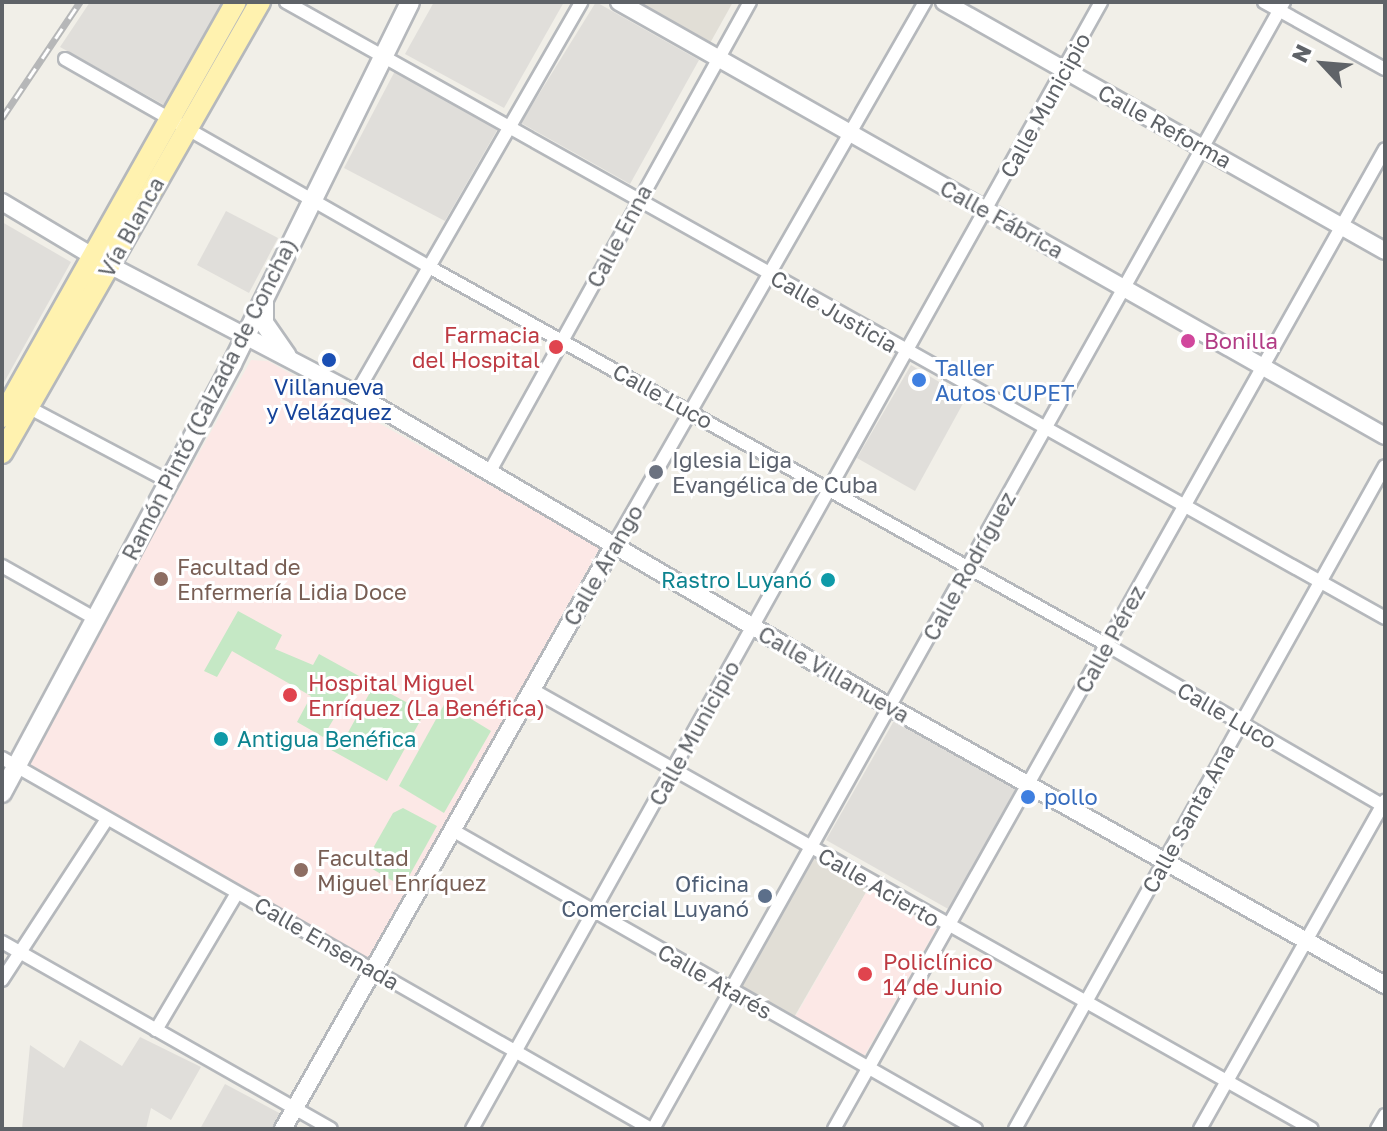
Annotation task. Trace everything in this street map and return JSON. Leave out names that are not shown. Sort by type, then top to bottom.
[{"type":"main road","name":"Vía Blanca","points":[[2,453],[178,124],[236,2]]},
{"type":"main road","name":"Vía Blanca","points":[[178,124],[260,2]]},
{"type":"main road","name":"Ramón Pintó (Calzada de Concha)","points":[[2,793],[9,762],[96,619],[246,335],[410,2]]},
{"type":"main road","name":"Vía Blanca","points":[[2,417],[102,261]]},
{"type":"main road","points":[[267,287],[264,323],[287,356]]},
{"type":"street","name":"Calle Justicia","points":[[286,2],[382,58],[510,126],[906,353],[1185,504],[1385,618]]},
{"type":"street","points":[[356,394],[581,2]]},
{"type":"street","name":"Calle Fábrica","points":[[619,2],[1385,436]]},
{"type":"street","name":"Calle Enna","points":[[490,471],[750,2]]},
{"type":"street","name":"Calle Arango","points":[[283,1129],[925,2]]},
{"type":"street","name":"Calle Reforma","points":[[944,2],[1385,251]]},
{"type":"street","name":"Calle Municipio","points":[[472,1129],[1101,2]]},
{"type":"street","points":[[1264,2],[1282,6],[1385,69]]},
{"type":"street","name":"Calle Rodríguez","points":[[652,1129],[968,568],[1122,286],[1282,6]]},
{"type":"street","name":"Calle Luco","points":[[65,59],[1384,804]]},
{"type":"street","name":"Calle Pérez","points":[[834,1129],[1385,149]]},
{"type":"street","name":"Calle Villanueva","points":[[2,202],[102,261],[356,394],[752,627],[860,686],[890,707],[1385,985]]},
{"type":"street","points":[[28,407],[168,481]]},
{"type":"street","name":"Calle Santa Ana","points":[[1015,1129],[1385,466]]},
{"type":"street","points":[[2,566],[96,619]]},
{"type":"street","name":"Calle Acierto","points":[[531,689],[1312,1129]]},
{"type":"street","name":"Calle Ensenada","points":[[9,762],[652,1129]]},
{"type":"street","points":[[1200,1129],[1384,804]]},
{"type":"street","points":[[2,980],[107,819]]},
{"type":"street","name":"Calle Atarés","points":[[454,831],[976,1129]]},
{"type":"street","points":[[156,1030],[237,893]]},
{"type":"street","points":[[2,942],[331,1129]]},
{"type":"street","points":[[1377,1129],[1385,1115]]},
{"type":"shaded area","points":[[90,2],[224,2],[166,106],[60,47]]},
{"type":"shaded area","points":[[434,2],[564,2],[504,108],[405,54]]},
{"type":"shaded area","points":[[596,2],[699,60],[630,184],[521,123]]},
{"type":"shaded area","points":[[634,2],[733,2],[709,45]]},
{"type":"shaded area","points":[[396,69],[500,125],[445,221],[344,168]]},
{"type":"shaded area","points":[[226,211],[278,238],[249,293],[197,265]]},
{"type":"shaded area","points":[[2,222],[71,262],[2,386]]},
{"type":"shaded area","name":"Hospital Miguel Enríquez (La Benéfica)","points":[[251,360],[268,361],[600,547],[369,960],[24,767]]},
{"type":"shaded area","points":[[911,365],[966,398],[915,491],[857,458]]},
{"type":"shaded area","points":[[895,719],[1018,789],[950,910],[826,840]]},
{"type":"shaded area","points":[[812,857],[868,889],[793,1019],[738,987]]},
{"type":"shaded area","name":"Policlínico 14 de Junio","points":[[868,889],[936,929],[863,1058],[794,1019]]},
{"type":"shaded area","points":[[140,1037],[201,1067],[171,1120],[151,1108],[146,1129],[22,1129],[30,1045],[64,1068],[80,1040],[122,1066]]},
{"type":"shaded area","points":[[225,1084],[283,1115],[275,1129],[200,1129]]},
{"type":"green space","points":[[238,611],[282,635],[275,649],[313,665],[319,654],[359,676],[323,737],[297,722],[311,696],[232,651],[217,677],[204,671]]},
{"type":"green space","points":[[374,685],[425,712],[387,781],[324,746],[333,731],[345,738]]},
{"type":"green space","points":[[445,703],[491,731],[444,813],[399,786]]},
{"type":"green space","points":[[403,808],[437,826],[403,887],[364,864],[393,813]]},
{"type":"railway","points":[[2,118],[80,2]]},
{"type":"place","name":"Bonilla","points":[[1188,341]]},
{"type":"place","name":"Farmacia del Hospital","points":[[556,347]]},
{"type":"place","name":"Villanueva y Velázquez","points":[[329,360]]},
{"type":"place","name":"Taller Autos CUPET","points":[[919,380]]},
{"type":"place","name":"Iglesia Liga Evangélica de Cuba","points":[[656,472]]},
{"type":"place","name":"Facultad de Enfermería Lidia Doce","points":[[161,579]]},
{"type":"place","name":"Rastro Luyanó","points":[[828,580]]},
{"type":"place","name":"Hospital Miguel Enríquez (La Benéfica)","points":[[290,695]]},
{"type":"place","name":"Antigua Benéfica","points":[[221,739]]},
{"type":"place","name":"pollo","points":[[1028,797]]},
{"type":"place","name":"Facultad Miguel Enríquez","points":[[301,870]]},
{"type":"place","name":"Oficina Comercial Luyanó","points":[[765,896]]},
{"type":"place","name":"Policlínico 14 de Junio","points":[[865,974]]}]
